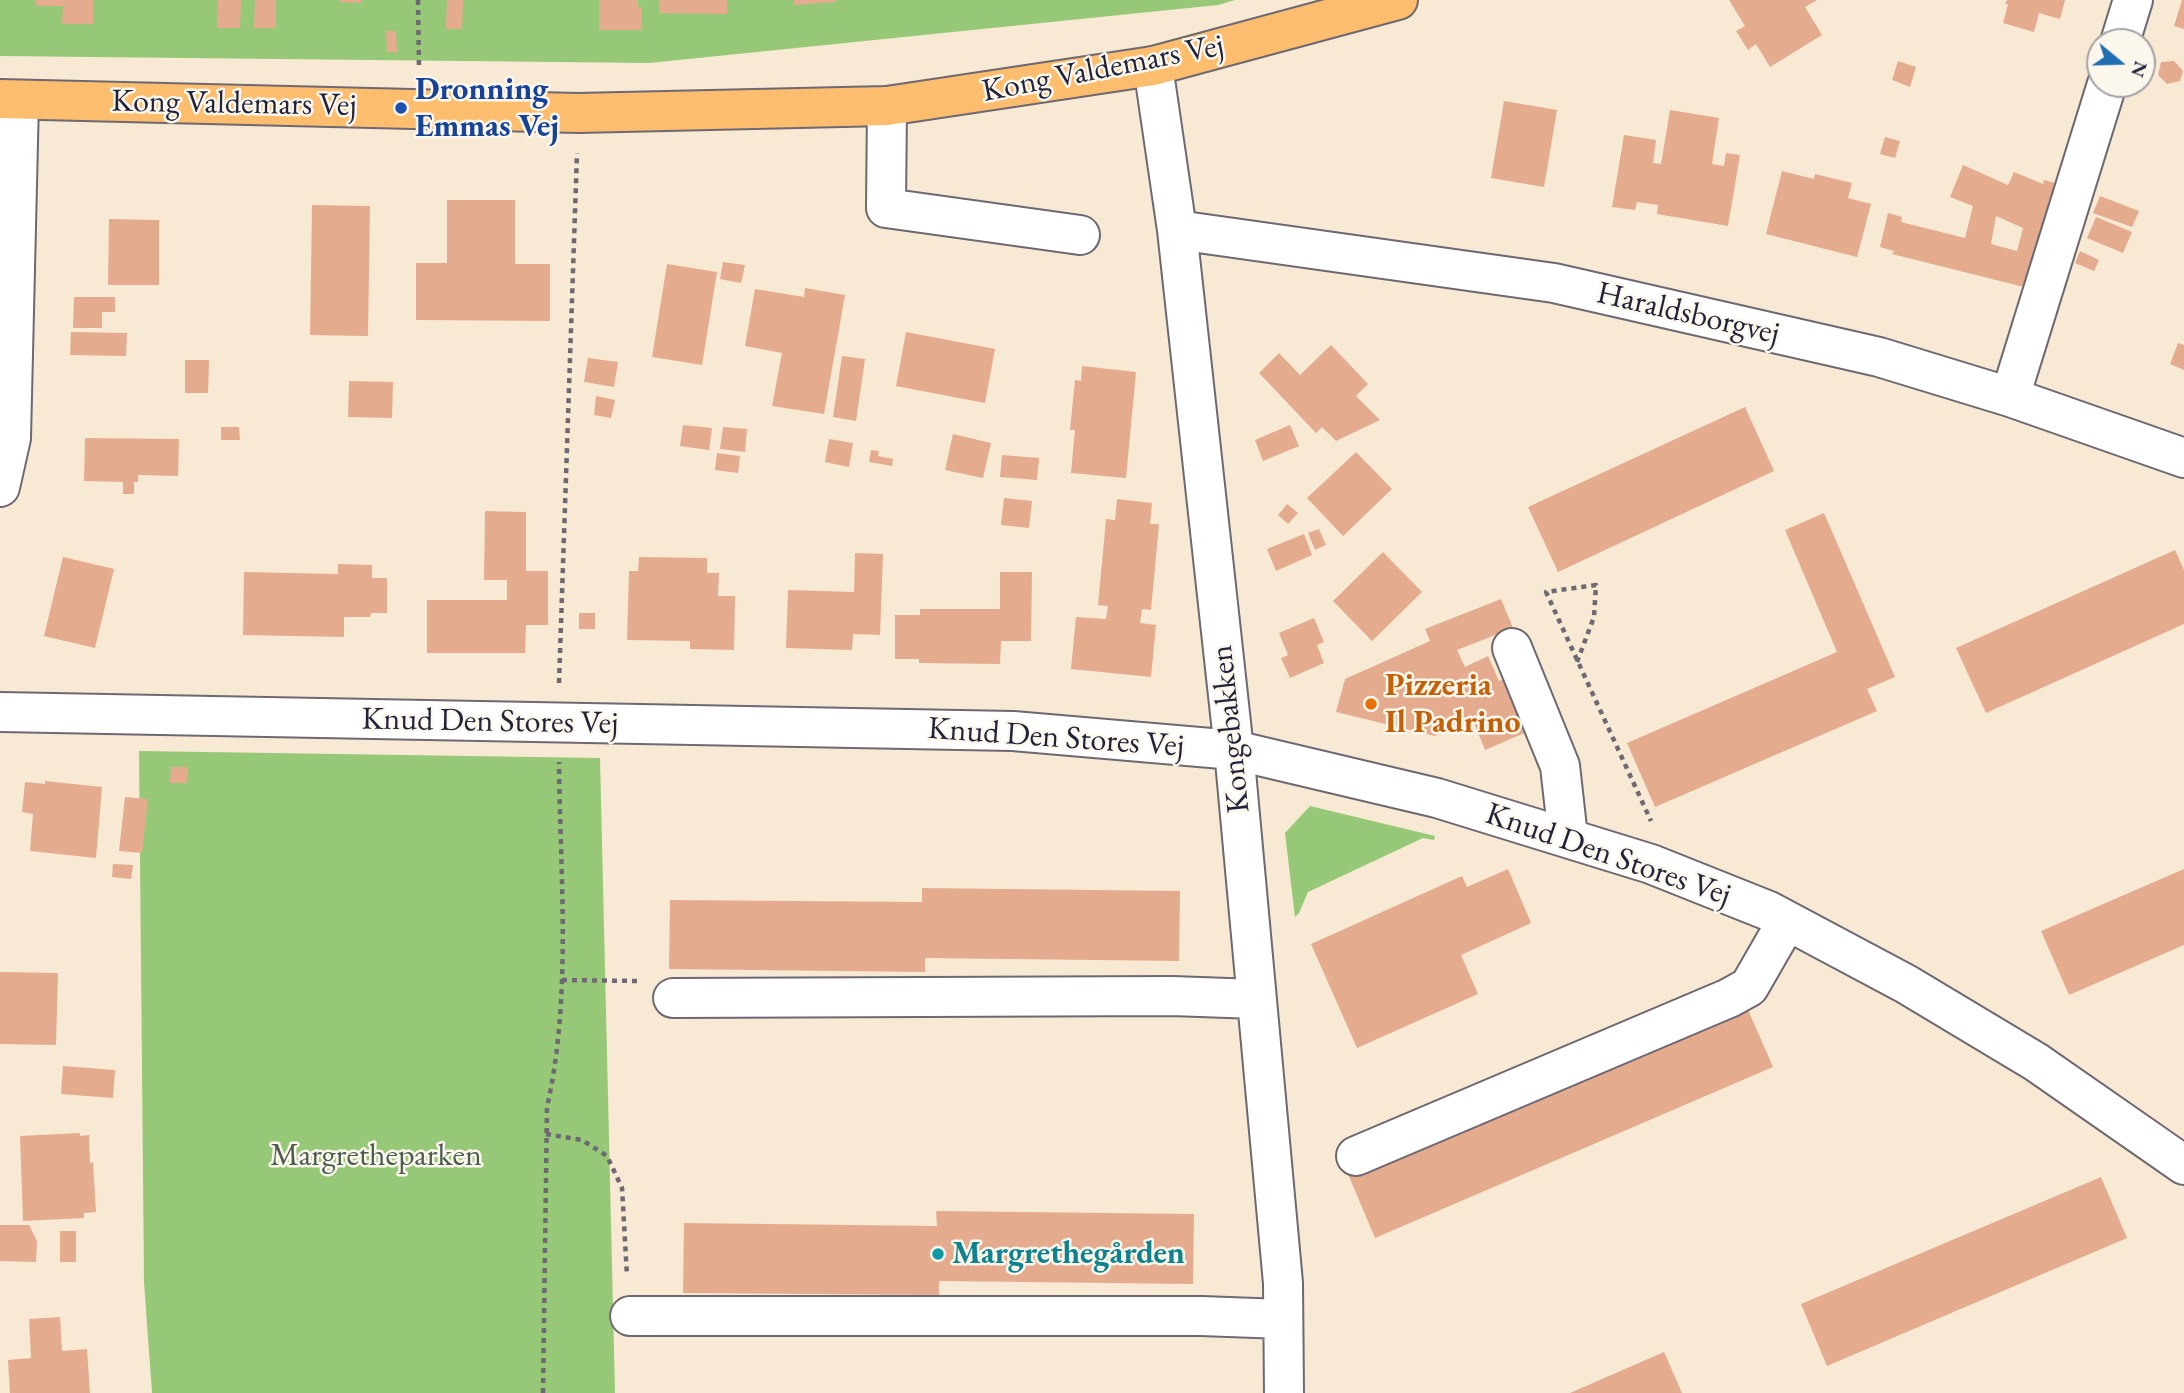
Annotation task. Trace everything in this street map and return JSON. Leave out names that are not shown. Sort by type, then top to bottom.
[{"type":"main road","name":"Kong Valdemars Vej","points":[[9,100],[578,113],[887,106],[1153,66],[1398,0]]},
{"type":"street","points":[[2124,28],[2133,0]]},
{"type":"street","name":"Kongebakken","points":[[1153,66],[1177,230],[1234,750],[1283,1283],[1284,1393]]},
{"type":"street","points":[[2010,397],[2103,98]]},
{"type":"street","points":[[0,487],[10,438],[9,100]]},
{"type":"street","points":[[887,106],[886,208],[1080,235]]},
{"type":"street","name":"Haraldsborgvej","points":[[1177,230],[1554,283],[1879,357],[2010,397],[2184,458]]},
{"type":"street","points":[[1512,648],[1560,766],[1568,837]]},
{"type":"street","name":"Knud Den Stores Vej","points":[[0,712],[1013,730],[1234,750],[1437,798],[1568,837],[1651,864],[1769,911],[1906,984],[2036,1062],[2184,1165]]},
{"type":"street","points":[[1356,1156],[1729,998],[1749,986],[1787,920]]},
{"type":"street","points":[[673,998],[1172,996],[1256,999]]},
{"type":"street","points":[[629,1316],[1201,1316],[1283,1319]]},
{"type":"path","points":[[418,0],[419,108]]},
{"type":"path","points":[[542,1393],[547,1107],[556,1065],[562,980],[558,724],[578,113]]},
{"type":"path","points":[[1577,662],[1594,617],[1596,585],[1546,592],[1577,662],[1653,825]]},
{"type":"path","points":[[562,980],[644,981],[673,998]]},
{"type":"path","points":[[546,1134],[582,1140],[607,1156],[622,1188],[629,1316]]},
{"type":"green space","points":[[0,0],[1235,0],[1218,5],[649,63],[0,56]]},
{"type":"green space","name":"Margretheparken","points":[[139,751],[600,758],[615,1393],[152,1393],[144,1282]]},
{"type":"green space","points":[[1310,806],[1435,836],[1434,840],[1423,838],[1308,892],[1295,917],[1285,833]]},
{"type":"building","points":[[36,0],[93,0],[93,24],[62,24],[63,6],[36,6]]},
{"type":"building","points":[[218,0],[241,0],[240,28],[217,28]]},
{"type":"building","points":[[255,0],[276,0],[276,28],[254,28]]},
{"type":"building","points":[[361,0],[361,3],[340,2]]},
{"type":"building","points":[[447,0],[463,0],[462,29],[446,29]]},
{"type":"building","points":[[599,0],[638,0],[638,7],[642,7],[642,30],[599,30]]},
{"type":"building","points":[[659,0],[727,0],[727,14],[659,13]]},
{"type":"building","points":[[794,0],[835,0],[835,2],[794,5]]},
{"type":"building","points":[[1729,0],[1817,0],[1805,7],[1822,35],[1770,67],[1756,44],[1748,50],[1736,31],[1745,26]]},
{"type":"building","points":[[2007,0],[2065,0],[2060,19],[2039,13],[2034,32],[2003,23]]},
{"type":"building","points":[[2184,0],[2184,29],[2174,26]]},
{"type":"building","points":[[386,31],[396,31],[397,52],[387,52]]},
{"type":"building","points":[[1898,61],[1916,67],[1910,87],[1892,80]]},
{"type":"building","points":[[2174,61],[2183,71],[2180,81],[2167,84],[2158,75],[2161,62]]},
{"type":"building","points":[[1504,101],[1557,110],[1544,187],[1491,178]]},
{"type":"building","points":[[1670,110],[1719,118],[1712,164],[1724,166],[1726,153],[1740,155],[1728,226],[1657,214],[1658,205],[1637,202],[1635,210],[1612,207],[1624,135],[1656,140],[1653,163],[1661,164]]},
{"type":"building","points":[[1885,137],[1900,141],[1895,158],[1880,154]]},
{"type":"building","points":[[1963,165],[2008,185],[2014,172],[2043,184],[2044,180],[2059,184],[2055,199],[2051,198],[2032,289],[1892,254],[1894,251],[1880,247],[1888,213],[1902,217],[1901,222],[1965,238],[1973,206],[1950,197]],"holes":[[[1996,216],[2023,228],[2017,251],[1991,244]]]},
{"type":"building","points":[[1782,171],[1814,179],[1815,174],[1852,183],[1848,198],[1871,204],[1857,257],[1766,234]]},
{"type":"building","points":[[2100,196],[2139,211],[2132,227],[2093,213]]},
{"type":"building","points":[[447,200],[515,200],[515,264],[550,264],[550,321],[416,320],[416,263],[447,263]]},
{"type":"building","points":[[312,205],[370,206],[368,336],[310,335]]},
{"type":"building","points":[[2096,217],[2132,232],[2123,253],[2087,238]]},
{"type":"building","points":[[109,219],[159,220],[159,285],[108,285]]},
{"type":"building","points":[[2080,251],[2099,260],[2094,271],[2075,263]]},
{"type":"building","points":[[723,262],[745,265],[741,283],[720,279]]},
{"type":"building","points":[[667,264],[717,272],[702,365],[652,357]]},
{"type":"building","points":[[805,288],[845,295],[824,414],[772,406],[782,353],[745,346],[755,289],[804,297]]},
{"type":"building","points":[[74,297],[115,297],[115,312],[102,312],[102,328],[73,328]]},
{"type":"building","points":[[71,332],[127,333],[126,356],[70,355]]},
{"type":"building","points":[[906,332],[995,349],[985,403],[896,386]]},
{"type":"building","points":[[2178,343],[2184,345],[2184,370],[2170,364]]},
{"type":"building","points":[[1331,345],[1368,384],[1356,396],[1380,420],[1336,441],[1322,427],[1316,433],[1259,373],[1279,353],[1300,375]]},
{"type":"building","points":[[842,356],[865,359],[856,421],[833,417]]},
{"type":"building","points":[[588,358],[618,362],[614,387],[584,382]]},
{"type":"building","points":[[185,360],[209,360],[208,393],[185,393]]},
{"type":"building","points":[[1082,366],[1136,372],[1126,478],[1071,473],[1075,430],[1070,430],[1075,380],[1081,381]]},
{"type":"building","points":[[349,381],[393,382],[392,418],[348,417]]},
{"type":"building","points":[[596,396],[615,400],[611,418],[594,415]]},
{"type":"building","points":[[1745,407],[1774,471],[1558,572],[1528,507]]},
{"type":"building","points":[[683,425],[712,428],[709,450],[680,446]]},
{"type":"building","points":[[1290,425],[1299,446],[1263,461],[1255,440]]},
{"type":"building","points":[[221,427],[239,427],[240,440],[221,440]]},
{"type":"building","points":[[723,427],[747,429],[745,452],[720,449]]},
{"type":"building","points":[[953,434],[991,443],[983,478],[945,470]]},
{"type":"building","points":[[85,438],[179,439],[178,476],[138,475],[138,482],[134,482],[134,494],[123,494],[123,482],[84,481]]},
{"type":"building","points":[[829,439],[853,443],[849,467],[825,462]]},
{"type":"building","points":[[871,450],[879,451],[878,456],[893,459],[892,466],[869,462]]},
{"type":"building","points":[[1356,452],[1392,489],[1343,536],[1307,498]]},
{"type":"building","points":[[717,453],[740,456],[738,473],[715,470]]},
{"type":"building","points":[[1002,455],[1039,458],[1037,480],[1000,477]]},
{"type":"building","points":[[1004,498],[1032,501],[1029,528],[1001,525]]},
{"type":"building","points":[[1117,499],[1152,503],[1150,524],[1159,524],[1151,610],[1142,609],[1140,623],[1156,625],[1151,677],[1071,669],[1076,617],[1106,619],[1108,606],[1098,605],[1106,519],[1115,520]]},
{"type":"building","points":[[1287,504],[1298,513],[1288,524],[1278,515]]},
{"type":"building","points":[[485,511],[526,512],[526,571],[548,571],[548,625],[526,625],[525,653],[427,653],[427,600],[507,600],[507,580],[484,580]]},
{"type":"building","points":[[1824,513],[1895,677],[1867,689],[1877,711],[1655,807],[1627,743],[1837,652],[1785,530]]},
{"type":"building","points":[[1319,529],[1326,545],[1315,550],[1308,533]]},
{"type":"building","points":[[1304,534],[1312,555],[1276,571],[1267,549]]},
{"type":"building","points":[[2175,550],[2184,570],[2184,624],[1986,713],[1956,648]]},
{"type":"building","points":[[1383,552],[1422,592],[1372,641],[1333,601]]},
{"type":"building","points":[[855,553],[883,554],[880,635],[853,634],[852,650],[786,648],[788,590],[854,592]]},
{"type":"building","points":[[63,557],[114,569],[95,648],[44,636]]},
{"type":"building","points":[[639,557],[707,558],[707,573],[719,573],[718,596],[735,596],[734,650],[690,649],[690,641],[627,640],[629,571],[638,571]]},
{"type":"building","points":[[338,564],[372,565],[372,578],[387,578],[387,613],[371,613],[370,617],[344,617],[344,637],[243,635],[244,572],[338,574]]},
{"type":"building","points":[[1000,572],[1032,572],[1031,641],[1001,641],[1000,664],[919,663],[919,659],[895,659],[895,615],[920,615],[920,609],[1000,609]]},
{"type":"building","points":[[1501,599],[1513,628],[1457,650],[1465,667],[1488,656],[1499,681],[1513,675],[1536,728],[1485,750],[1472,718],[1435,736],[1336,712],[1345,679],[1430,641],[1425,629]]},
{"type":"building","points":[[579,613],[595,613],[595,629],[579,629]]},
{"type":"building","points":[[1314,618],[1324,642],[1317,645],[1324,663],[1290,678],[1281,658],[1288,655],[1279,633]]},
{"type":"building","points":[[171,767],[188,767],[187,783],[170,783]]},
{"type":"building","points":[[45,781],[102,787],[96,858],[30,851],[33,814],[22,812],[25,782],[45,784]]},
{"type":"building","points":[[125,797],[148,799],[142,853],[119,851]]},
{"type":"building","points":[[113,864],[133,865],[131,879],[112,877]]},
{"type":"building","points":[[1508,869],[1531,923],[1461,955],[1478,994],[1357,1048],[1311,944],[1462,876],[1467,887]]},
{"type":"building","points":[[2184,869],[2184,945],[2069,995],[2041,931]]},
{"type":"building","points":[[922,888],[1180,891],[1179,961],[925,958],[925,972],[669,969],[670,900],[922,902]]},
{"type":"building","points":[[0,972],[58,973],[56,1045],[0,1044]]},
{"type":"building","points":[[1745,1003],[1773,1067],[1375,1238],[1348,1174]]},
{"type":"building","points":[[63,1066],[115,1070],[113,1098],[61,1094]]},
{"type":"building","points":[[80,1133],[80,1136],[89,1135],[96,1212],[84,1213],[84,1218],[23,1221],[20,1136]]},
{"type":"building","points":[[2101,1177],[2127,1238],[1827,1366],[1801,1304]]},
{"type":"building","name":"Margrethegården","points":[[936,1211],[1194,1214],[1193,1284],[939,1281],[939,1295],[683,1293],[684,1223],[937,1226]]},
{"type":"building","points":[[0,1225],[29,1225],[37,1241],[36,1262],[0,1261]]},
{"type":"building","points":[[60,1231],[76,1231],[76,1262],[60,1262]]},
{"type":"building","points":[[60,1317],[62,1351],[87,1349],[90,1393],[10,1393],[8,1360],[31,1358],[29,1319]]},
{"type":"building","points":[[1664,1352],[1682,1393],[1570,1393]]},
{"type":"place","name":"Dronning Emmas Vej","points":[[401,108]]},
{"type":"place","name":"Pizzeria Il Padrino","points":[[1371,704]]},
{"type":"place","name":"Margrethegården","points":[[938,1254]]}]
